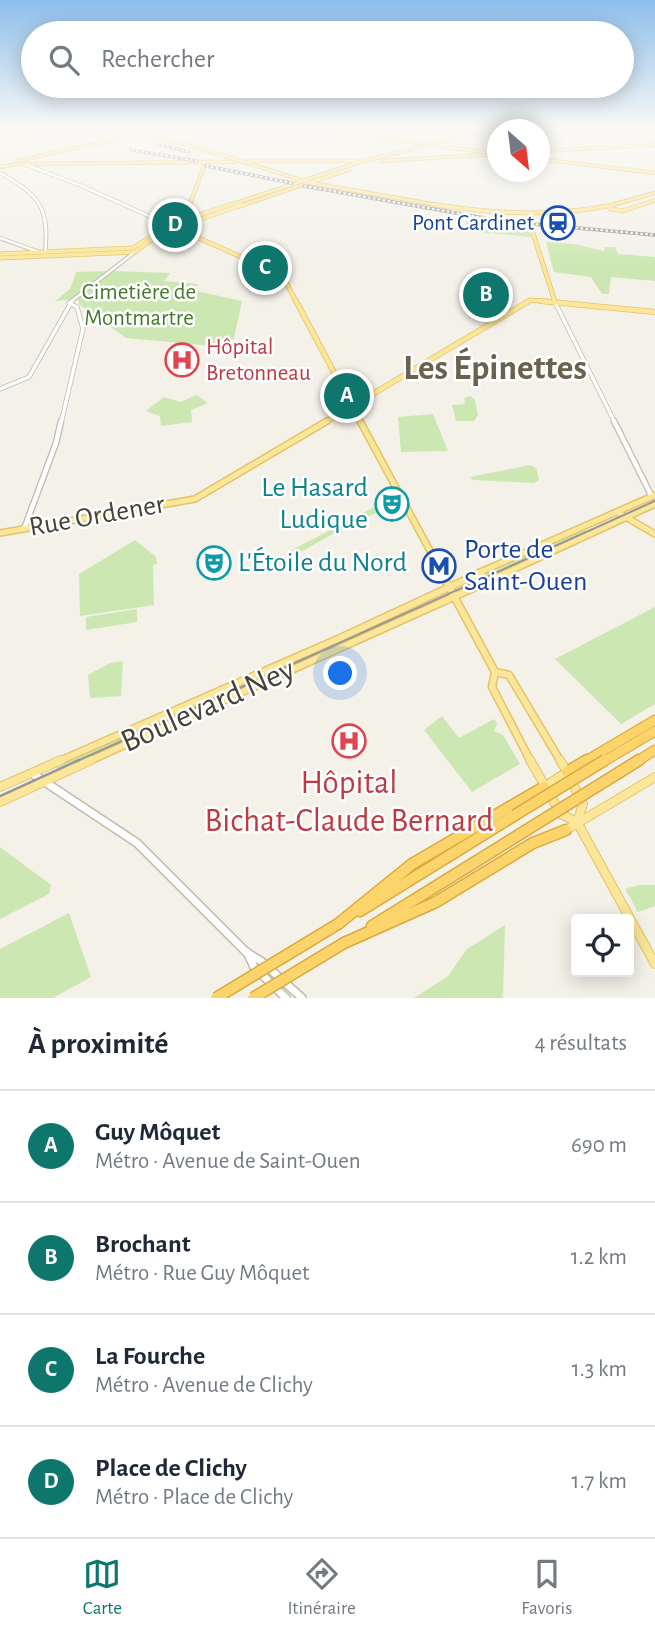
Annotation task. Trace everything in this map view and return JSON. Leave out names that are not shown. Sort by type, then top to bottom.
[{"type":"highway","points":[[567,772],[655,720]]},
{"type":"highway","points":[[216,998],[655,731]]},
{"type":"highway","points":[[253,998],[655,750]]},
{"type":"highway","points":[[338,924],[386,884],[438,848],[544,787]]},
{"type":"highway","points":[[344,943],[436,902],[533,843],[566,830]]},
{"type":"main road","points":[[184,220],[200,177]]},
{"type":"main road","points":[[289,177],[310,183],[471,212],[534,217],[604,209],[621,210],[655,200]]},
{"type":"main road","points":[[0,256],[132,252],[184,220],[317,177]]},
{"type":"main road","points":[[132,252],[173,226],[190,223],[328,177]]},
{"type":"main road","points":[[604,209],[655,193]]},
{"type":"main road","points":[[534,217],[531,227],[555,302]]},
{"type":"main road","points":[[184,220],[190,223]]},
{"type":"main road","points":[[173,226],[282,275],[451,586],[495,672],[492,687],[544,787],[561,814],[577,822],[652,953],[655,964]]},
{"type":"main road","points":[[41,255],[51,255]]},
{"type":"main road","points":[[352,404],[531,300],[655,312]]},
{"type":"main road","name":"Rue Ordener","points":[[0,533],[195,499],[352,404]]},
{"type":"main road","name":"Boulevard Ney","points":[[0,787],[617,512],[654,499]]},
{"type":"main road","name":"Boulevard Ney","points":[[0,803],[628,517],[654,499]]},
{"type":"main road","points":[[617,512],[655,534]]},
{"type":"main road","points":[[495,672],[509,675],[567,772],[583,804],[577,822]]},
{"type":"main road","points":[[544,787],[567,772]]},
{"type":"main road","points":[[566,830],[655,777]]},
{"type":"street","points":[[0,238],[41,255],[48,225],[43,206],[32,190],[7,177]]},
{"type":"street","points":[[57,177],[173,226]]},
{"type":"street","points":[[0,388],[29,377],[65,310],[132,252]]},
{"type":"street","points":[[24,529],[56,443],[83,329],[77,307],[72,302]]},
{"type":"street","points":[[555,302],[654,499]]},
{"type":"street","points":[[33,773],[137,843],[246,952],[261,961],[302,998]]},
{"type":"street","points":[[246,952],[254,967],[286,998]]},
{"type":"green space","points":[[468,217],[523,224],[528,227],[529,231],[525,231],[530,232],[531,237],[464,231]]},
{"type":"green space","points":[[546,242],[574,244],[604,251],[605,247],[615,247],[618,254],[655,257],[655,281],[611,277],[609,294],[602,294],[591,277],[554,272]]},
{"type":"green space","name":"Cimetière de Montmartre","points":[[76,272],[170,273],[164,281],[198,284],[192,290],[242,301],[234,338],[224,347],[126,338],[79,304],[78,299],[55,301],[70,289]]},
{"type":"green space","points":[[197,395],[208,403],[191,410],[192,422],[161,426],[160,416],[146,411],[164,397],[180,402]]},
{"type":"green space","points":[[470,396],[475,400],[478,415],[474,421],[456,421],[452,405],[465,404],[464,398]]},
{"type":"green space","points":[[433,414],[448,451],[401,452],[398,417]]},
{"type":"green space","points":[[530,465],[536,468],[539,480],[534,483],[473,480],[470,477]]},
{"type":"green space","points":[[384,502],[390,508],[360,519],[295,555],[290,551]]},
{"type":"green space","points":[[582,528],[589,534],[466,587],[464,583]]},
{"type":"green space","points":[[135,540],[156,557],[157,564],[153,565],[154,605],[80,616],[79,574]]},
{"type":"green space","points":[[655,607],[655,704],[621,724],[555,659]]},
{"type":"green space","points":[[137,609],[137,622],[86,630],[86,617]]},
{"type":"green space","points":[[393,613],[400,620],[380,626],[238,691],[235,686]]},
{"type":"green space","points":[[123,661],[121,696],[90,698],[88,675],[110,663]]},
{"type":"green space","points":[[442,716],[459,738],[494,719],[497,724],[494,731],[503,735],[520,764],[472,792],[424,730]]},
{"type":"green space","points":[[147,725],[149,731],[59,770],[55,767]]},
{"type":"green space","points":[[0,847],[51,885],[49,894],[0,919]]},
{"type":"green space","points":[[639,885],[655,885],[655,906],[638,912],[625,889]]},
{"type":"green space","points":[[69,913],[91,977],[53,998],[0,998],[0,949]]},
{"type":"green space","points":[[505,925],[503,998],[414,998],[448,976],[467,949]]},
{"type":"tram line","points":[[75,762],[655,501]]},
{"type":"tram line","points":[[0,796],[79,760]]},
{"type":"railway","points":[[259,177],[292,183]]},
{"type":"railway","points":[[304,186],[501,221],[655,235]]},
{"type":"place","name":"Pont Cardinet","points":[[558,223]]},
{"type":"place","name":"Place de Clichy","points":[[175,225]]},
{"type":"place","name":"La Fourche","points":[[265,268]]},
{"type":"place","name":"Brochant","points":[[486,295]]},
{"type":"place","name":"Hôpital Bretonneau","points":[[182,360]]},
{"type":"place","name":"Guy Môquet","points":[[347,396]]},
{"type":"place","name":"Le Hasard Ludique","points":[[392,504]]},
{"type":"place","name":"L'Étoile du Nord","points":[[214,563]]},
{"type":"place","name":"Porte de Saint-Ouen","points":[[439,566]]},
{"type":"place","name":"Hôpital Bichat-Claude Bernard","points":[[349,741]]},
{"type":"district","name":"Les Épinettes","points":[[495,368]]}]
